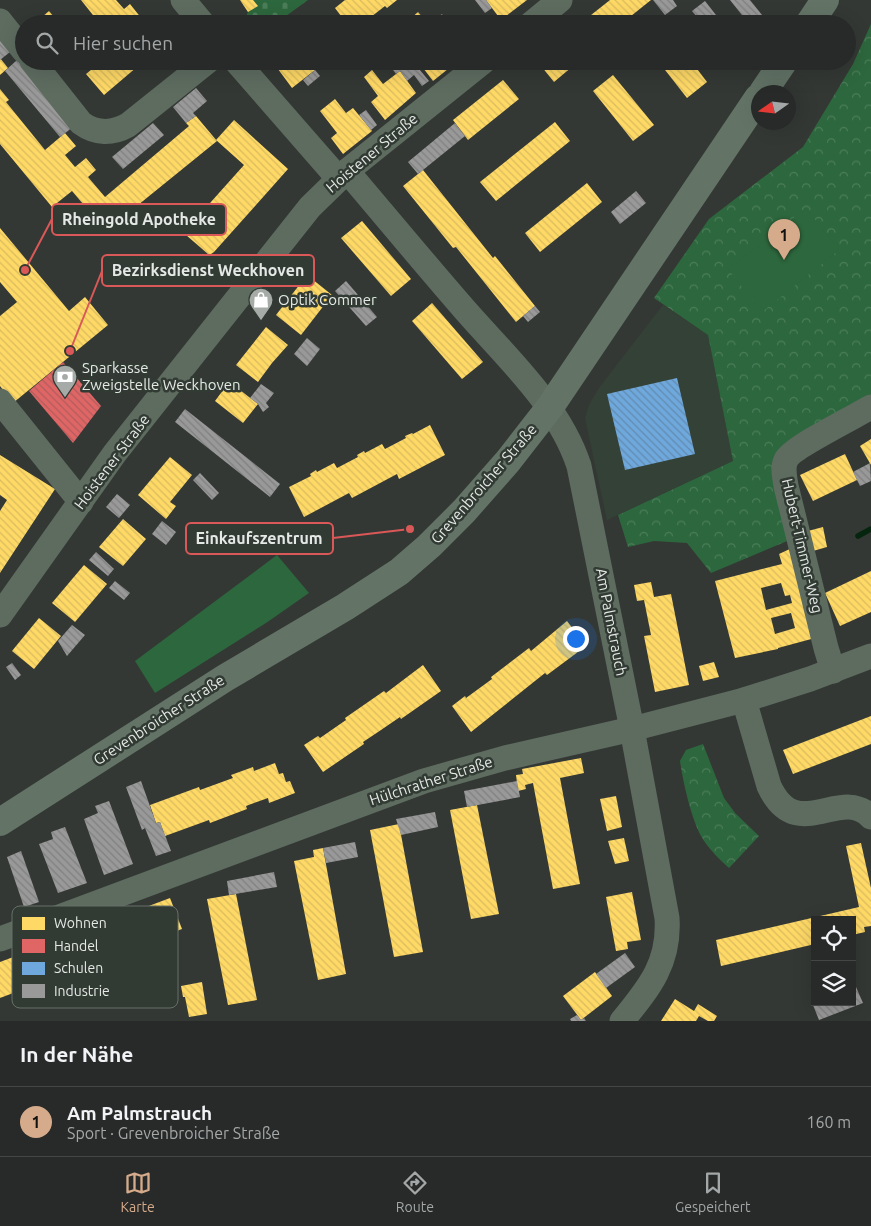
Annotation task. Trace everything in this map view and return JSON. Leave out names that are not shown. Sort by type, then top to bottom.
[{"type":"main road","points":[[815,15],[825,0]]},
{"type":"main road","points":[[767,85],[778,70]]},
{"type":"main road","name":"Grevenbroicher Straße","points":[[0,822],[224,678],[345,608],[399,572],[417,557],[464,510],[508,461],[550,407],[751,108]]},
{"type":"street","points":[[183,0],[196,15]]},
{"type":"street","points":[[541,15],[560,0]]},
{"type":"street","points":[[0,20],[15,39]]},
{"type":"street","points":[[39,70],[81,123],[88,128],[105,132],[121,129],[128,125],[197,70]]},
{"type":"street","name":"Am Palmstrauch","points":[[245,70],[343,174],[432,273],[550,407],[568,437],[579,466],[632,729],[667,918],[664,953],[657,974],[642,997],[622,1021]]},
{"type":"street","name":"Hoistener Straße","points":[[0,615],[115,453],[304,215],[343,174],[473,70]]},
{"type":"street","points":[[0,401],[81,502]]},
{"type":"street","name":"Hubert-Timmer-Weg","points":[[833,671],[786,486],[784,466],[787,457],[797,449],[871,408]]},
{"type":"street","name":"Hülchrather Straße","points":[[89,906],[424,781],[505,758],[632,729],[744,700],[833,671],[871,656]]},
{"type":"street","points":[[744,700],[769,786],[773,796],[783,808],[793,813],[802,814],[850,808],[864,811],[871,817]]},
{"type":"street","name":"Hülchrather Straße","points":[[0,939],[12,935]]},
{"type":"shaded area","points":[[663,305],[708,335],[733,461],[607,520],[585,418],[589,405],[599,388]]},
{"type":"green space","points":[[240,0],[308,0],[287,15],[247,15],[248,12]]},
{"type":"green space","points":[[871,24],[871,399],[790,442],[792,539],[711,573],[687,543],[654,541],[628,547],[618,515],[733,461],[708,335],[654,298],[709,219],[803,147],[849,70],[856,70],[856,57]]},
{"type":"green space","points":[[806,208],[839,250],[762,312],[728,269]]},
{"type":"green space","points":[[277,555],[309,593],[266,623],[155,693],[135,661]]},
{"type":"green space","points":[[703,744],[724,798],[735,813],[759,836],[729,868],[701,836],[683,779],[680,761],[686,750]]},
{"type":"building: Wohnen","points":[[81,0],[116,0],[124,9],[130,4],[139,15],[93,15]]},
{"type":"building: Wohnen","points":[[240,0],[253,0],[258,6],[248,12]]},
{"type":"building: Wohnen","points":[[345,0],[397,0],[374,15],[340,15],[335,8]]},
{"type":"building: Wohnen","points":[[486,0],[527,0],[508,15],[497,15]]},
{"type":"building: Wohnen","points":[[610,0],[651,0],[632,15],[591,15]]},
{"type":"building: Wohnen","points":[[49,11],[52,15],[44,15]]},
{"type":"building: Wohnen","points":[[0,58],[8,68],[0,75]]},
{"type":"building: Wohnen","points":[[91,70],[133,70],[104,95],[86,74]]},
{"type":"building: Wohnen","points":[[279,70],[315,70],[292,88]]},
{"type":"building: Wohnen","points":[[372,70],[383,84],[400,71],[416,93],[385,120],[371,102],[378,96],[364,77]]},
{"type":"building: Wohnen","points":[[425,70],[447,70],[433,81]]},
{"type":"building: Wohnen","points":[[544,70],[568,70],[554,82]]},
{"type":"building: Wohnen","points":[[665,70],[698,70],[707,82],[687,98]]},
{"type":"building: Wohnen","points":[[613,75],[654,125],[633,141],[593,91]]},
{"type":"building: Wohnen","points":[[503,80],[519,99],[468,140],[453,120]]},
{"type":"building: Wohnen","points":[[0,89],[9,100],[6,102],[45,150],[65,133],[76,146],[65,155],[75,167],[86,158],[96,170],[88,177],[105,197],[189,126],[186,123],[196,116],[217,141],[106,231],[72,191],[52,207],[0,144]]},
{"type":"building: Wohnen","points":[[335,99],[346,113],[353,108],[372,131],[343,154],[331,138],[337,133],[320,111]]},
{"type":"building: Wohnen","points":[[234,120],[288,169],[214,252],[208,254],[186,235],[185,231],[244,165],[216,140]]},
{"type":"building: Wohnen","points":[[555,122],[570,141],[496,201],[480,182]]},
{"type":"building: Wohnen","points":[[423,170],[493,258],[495,256],[535,306],[516,322],[456,247],[453,248],[403,186]]},
{"type":"building: Wohnen","points":[[587,183],[602,202],[540,252],[525,233]]},
{"type":"building: Wohnen","points":[[362,221],[411,279],[391,296],[341,238]]},
{"type":"building: Wohnen","points":[[0,228],[69,311],[85,297],[108,325],[13,403],[0,386],[0,316],[17,302],[0,282]]},
{"type":"building: Wohnen","points":[[307,275],[332,295],[301,335],[276,315]]},
{"type":"building: Wohnen","points":[[432,303],[483,362],[462,379],[412,321]]},
{"type":"building: Wohnen","points":[[266,327],[288,345],[258,382],[236,365]]},
{"type":"building: Wohnen","points":[[229,382],[236,387],[237,385],[240,390],[258,404],[243,423],[215,401]]},
{"type":"building: Wohnen","points":[[430,425],[445,455],[399,479],[397,474],[352,498],[349,493],[304,517],[289,487],[311,476],[310,474],[316,470],[317,472],[334,463],[337,468],[358,457],[357,455],[364,451],[365,453],[382,444],[385,449],[406,438],[405,436]]},
{"type":"building: Wohnen","points":[[871,439],[871,465],[860,446]]},
{"type":"building: Wohnen","points":[[845,454],[857,480],[813,501],[800,475]]},
{"type":"building: Wohnen","points":[[0,455],[55,489],[0,573],[0,511],[7,500],[0,495]]},
{"type":"building: Wohnen","points":[[170,457],[192,475],[170,502],[176,506],[166,519],[138,495]]},
{"type":"building: Wohnen","points":[[123,519],[146,539],[123,566],[99,547]]},
{"type":"building: Wohnen","points":[[823,527],[827,547],[813,551],[808,531]]},
{"type":"building: Wohnen","points":[[794,547],[815,638],[778,649],[735,658],[715,581],[782,564],[779,554]],"holes":[[[781,583],[785,596],[790,595],[792,603],[766,610],[761,588]],[[791,613],[795,628],[775,634],[771,618]]]},
{"type":"building: Wohnen","points":[[84,565],[107,584],[75,622],[52,603]]},
{"type":"building: Wohnen","points":[[871,571],[871,612],[840,626],[825,593]]},
{"type":"building: Wohnen","points":[[651,582],[654,597],[671,594],[689,685],[655,692],[644,636],[651,635],[644,600],[637,601],[634,585]]},
{"type":"building: Wohnen","points":[[39,618],[61,636],[34,669],[12,651]]},
{"type":"building: Wohnen","points":[[567,621],[586,646],[547,675],[545,673],[471,732],[452,706],[492,679],[491,677],[529,648],[531,651]]},
{"type":"building: Wohnen","points":[[714,662],[719,677],[703,681],[699,666]]},
{"type":"building: Wohnen","points":[[423,665],[441,691],[401,719],[400,717],[363,742],[364,744],[323,772],[304,745],[318,736],[320,738],[346,720],[345,718],[384,691],[386,693]]},
{"type":"building: Wohnen","points":[[871,716],[871,744],[793,774],[783,750]]},
{"type":"building: Wohnen","points":[[581,758],[584,773],[560,778],[580,884],[553,889],[533,783],[525,785],[526,789],[518,791],[516,775],[523,774],[522,769]]},
{"type":"building: Wohnen","points":[[275,763],[279,774],[283,773],[286,782],[290,781],[295,793],[269,803],[268,798],[246,806],[247,809],[210,823],[209,820],[165,836],[160,822],[156,823],[150,805],[199,787],[200,790],[233,778],[231,775],[253,767],[254,771]]},
{"type":"building: Wohnen","points":[[616,796],[622,827],[607,831],[600,799]]},
{"type":"building: Wohnen","points":[[477,805],[499,914],[471,919],[450,810]]},
{"type":"building: Wohnen","points":[[399,824],[423,952],[394,957],[370,830]]},
{"type":"building: Wohnen","points":[[624,838],[629,861],[615,864],[608,841]]},
{"type":"building: Wohnen","points":[[861,843],[871,888],[871,926],[864,927],[865,932],[856,934],[856,916],[820,916],[859,907],[846,846]]},
{"type":"building: Wohnen","points":[[323,848],[346,974],[318,980],[294,861],[314,857],[313,850]]},
{"type":"building: Wohnen","points":[[632,892],[641,940],[627,942],[628,949],[616,951],[606,897]]},
{"type":"building: Wohnen","points":[[236,894],[257,1000],[228,1005],[207,899]]},
{"type":"building: Wohnen","points":[[170,898],[173,906],[149,906]]},
{"type":"building: Wohnen","points":[[811,918],[811,945],[721,966],[716,940]]},
{"type":"building: Wohnen","points":[[178,919],[182,929],[178,931]]},
{"type":"building: Wohnen","points":[[12,957],[12,993],[0,998],[0,962]]},
{"type":"building: Wohnen","points":[[595,972],[612,996],[581,1020],[563,996]]},
{"type":"building: Wohnen","points":[[202,982],[207,1014],[189,1017],[181,986]]},
{"type":"building: Wohnen","points":[[675,999],[694,1011],[698,1004],[717,1016],[714,1021],[708,1021],[699,1016],[696,1021],[661,1021]]},
{"type":"building: Handel","name":"Sparkasse Zweigstelle Weckhoven","points":[[63,362],[101,406],[73,443],[29,391]]},
{"type":"building: Schulen","points":[[677,378],[695,454],[625,470],[607,394]]},
{"type":"building: Industrie","points":[[475,0],[486,0],[492,8],[485,13]]},
{"type":"building: Industrie","points":[[653,0],[673,0],[677,6],[665,15]]},
{"type":"building: Industrie","points":[[730,0],[750,0],[762,15],[742,15]]},
{"type":"building: Industrie","points":[[705,1],[716,15],[695,15],[692,11]]},
{"type":"building: Industrie","points":[[0,39],[10,52],[0,60]]},
{"type":"building: Industrie","points":[[15,62],[15,70],[25,70],[73,127],[60,137],[5,71]]},
{"type":"building: Industrie","points":[[315,70],[320,76],[308,86],[303,80]]},
{"type":"building: Industrie","points":[[393,70],[420,70],[429,81],[422,86],[414,75],[407,81],[400,71],[396,74]]},
{"type":"building: Industrie","points":[[196,88],[207,101],[193,113],[196,116],[186,123],[173,107]]},
{"type":"building: Industrie","points":[[366,110],[377,125],[371,130],[359,115]]},
{"type":"building: Industrie","points":[[153,123],[164,135],[123,169],[112,157]]},
{"type":"building: Industrie","points":[[455,123],[465,136],[418,174],[408,162]]},
{"type":"building: Industrie","points":[[636,191],[646,203],[620,224],[611,212]]},
{"type":"building: Industrie","points":[[346,281],[377,317],[366,326],[335,291]]},
{"type":"building: Industrie","points":[[535,306],[540,312],[528,322],[523,316]]},
{"type":"building: Industrie","points":[[307,338],[320,349],[307,366],[294,354]]},
{"type":"building: Industrie","points":[[261,384],[274,393],[266,403],[269,407],[263,412],[258,404],[250,398]]},
{"type":"building: Industrie","points":[[185,409],[280,484],[270,497],[175,422]]},
{"type":"building: Industrie","points":[[870,463],[871,481],[860,486],[853,472]]},
{"type":"building: Industrie","points":[[200,473],[219,493],[212,500],[193,480]]},
{"type":"building: Industrie","points":[[117,494],[130,505],[119,518],[106,507]]},
{"type":"building: Industrie","points":[[162,521],[176,532],[166,545],[152,534]]},
{"type":"building: Industrie","points":[[96,552],[114,569],[108,576],[89,560]]},
{"type":"building: Industrie","points":[[115,581],[130,593],[124,600],[109,588]]},
{"type":"building: Industrie","points":[[72,625],[85,635],[67,656],[58,641]]},
{"type":"building: Industrie","points":[[12,663],[21,675],[15,680],[6,667]]},
{"type":"building: Industrie","points":[[141,781],[156,823],[160,822],[171,851],[156,856],[145,828],[142,830],[126,787]]},
{"type":"building: Industrie","points":[[517,781],[520,797],[467,807],[464,791]]},
{"type":"building: Industrie","points":[[109,801],[133,864],[104,875],[84,819],[98,813],[95,806]]},
{"type":"building: Industrie","points":[[435,812],[438,827],[401,835],[396,819]]},
{"type":"building: Industrie","points":[[65,827],[87,883],[58,893],[39,844],[53,839],[51,832]]},
{"type":"building: Industrie","points":[[355,842],[358,857],[326,863],[323,848]]},
{"type":"building: Industrie","points":[[21,851],[39,902],[24,906],[7,857]]},
{"type":"building: Industrie","points":[[274,872],[277,887],[229,895],[227,881]]},
{"type":"building: Industrie","points":[[625,953],[635,967],[606,988],[596,974]]},
{"type":"building: Industrie","points":[[856,987],[863,1003],[856,1006]]},
{"type":"building: Industrie","points":[[813,1006],[855,1006],[819,1020]]},
{"type":"building: Industrie","points":[[577,1015],[581,1020],[584,1018],[586,1021],[571,1021],[570,1019]]},
{"type":"waterway","points":[[858,536],[871,529]]},
{"type":"place","name":"Am Palmstrauch","points":[[784,260]]},
{"type":"place","name":"Rheingold Apotheke","points":[[25,270]]},
{"type":"place","name":"Optik Commer","points":[[261,321]]},
{"type":"place","name":"Bezirksdienst Weckhoven","points":[[70,351]]},
{"type":"place","name":"Sparkasse Zweigstelle Weckhoven","points":[[65,398]]},
{"type":"place","name":"Einkaufszentrum","points":[[410,529]]}]
